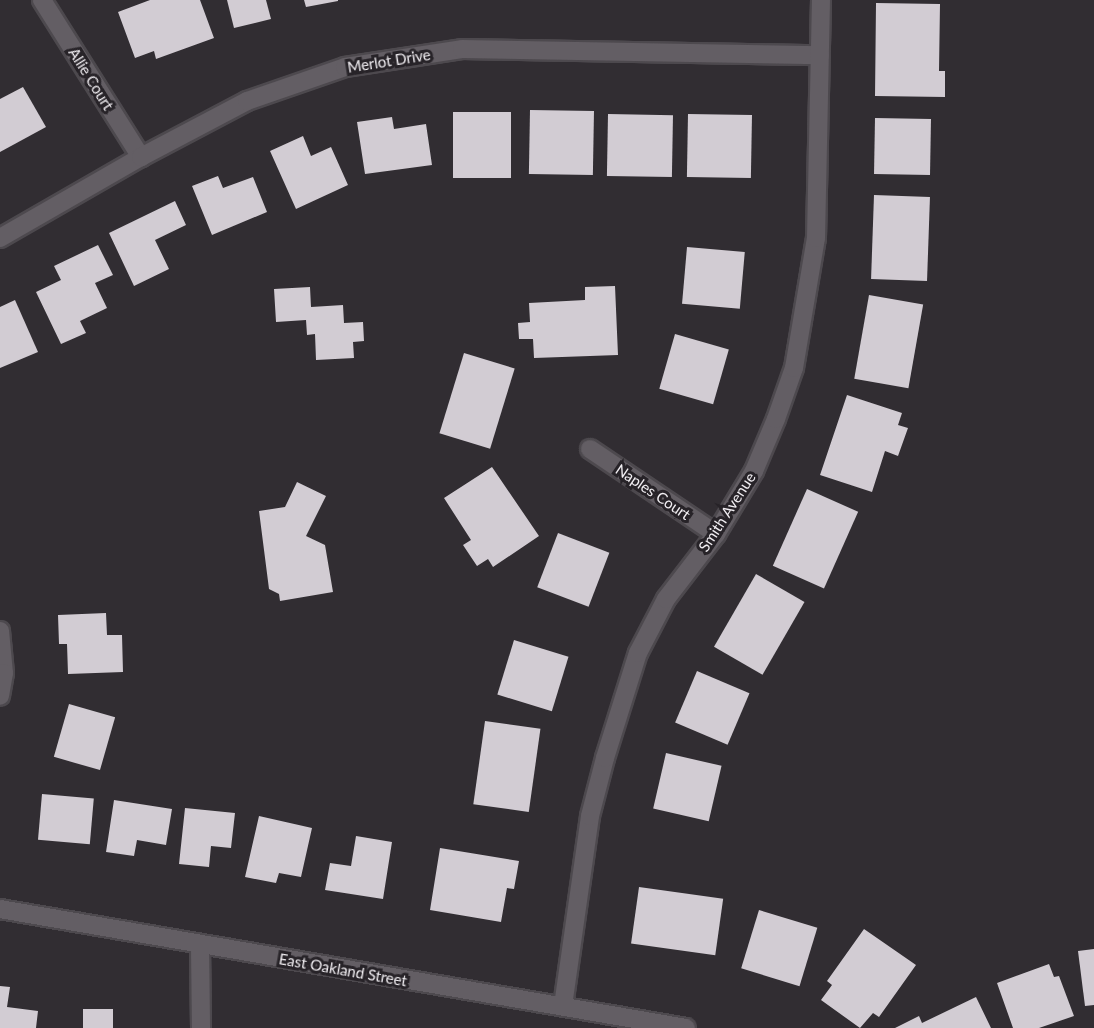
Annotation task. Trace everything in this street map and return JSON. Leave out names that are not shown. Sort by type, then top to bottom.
[{"type":"street","name":"Allie Court","points":[[42,0],[141,157]]},
{"type":"street","name":"Smith Avenue","points":[[562,1006],[590,816],[605,758],[638,653],[666,599],[716,534],[754,471],[794,368],[816,238],[821,0]]},
{"type":"street","name":"Merlot Drive","points":[[0,238],[141,157],[247,101],[345,67],[462,49],[820,55]]},
{"type":"street","name":"Naples Court","points":[[590,449],[716,534]]},
{"type":"street","points":[[0,631],[4,673],[0,696]]},
{"type":"street","name":"East Oakland Street","points":[[0,909],[686,1028]]},
{"type":"street","points":[[200,945],[201,1028]]},
{"type":"building","points":[[150,0],[200,0],[214,38],[156,59],[154,51],[135,58],[118,12]]},
{"type":"building","points":[[227,0],[266,0],[271,19],[234,28]]},
{"type":"building","points":[[304,0],[338,0],[338,1],[306,7]]},
{"type":"building","points":[[876,3],[940,4],[939,71],[945,71],[945,97],[875,96]]},
{"type":"building","points":[[23,87],[46,127],[0,152],[0,99]]},
{"type":"building","points":[[530,110],[594,111],[593,175],[529,174]]},
{"type":"building","points":[[453,112],[511,112],[511,178],[453,178]]},
{"type":"building","points":[[608,114],[673,115],[672,177],[607,176]]},
{"type":"building","points":[[688,114],[752,115],[751,178],[687,177]]},
{"type":"building","points":[[392,117],[394,129],[426,124],[432,165],[365,174],[357,122]]},
{"type":"building","points":[[875,118],[931,119],[930,175],[874,174]]},
{"type":"building","points":[[303,136],[311,156],[331,147],[348,185],[296,209],[270,151]]},
{"type":"building","points":[[218,176],[223,188],[253,177],[267,212],[212,235],[192,186]]},
{"type":"building","points":[[874,195],[930,197],[927,281],[871,279]]},
{"type":"building","points":[[175,201],[186,225],[155,240],[169,269],[134,286],[109,233]]},
{"type":"building","points":[[98,245],[113,275],[95,283],[107,308],[80,321],[86,333],[61,344],[36,292],[61,280],[54,266]]},
{"type":"building","points":[[687,247],[745,252],[740,309],[682,304]]},
{"type":"building","points":[[615,286],[618,355],[534,358],[533,339],[519,339],[518,323],[530,322],[529,303],[585,300],[585,287]]},
{"type":"building","points":[[310,287],[311,307],[343,305],[344,323],[363,322],[364,341],[353,342],[354,358],[316,360],[315,334],[307,335],[306,320],[276,322],[274,289]]},
{"type":"building","points":[[869,295],[923,305],[908,388],[854,379]]},
{"type":"building","points":[[15,300],[38,352],[0,368],[0,307]]},
{"type":"building","points":[[675,334],[729,349],[713,404],[659,389]]},
{"type":"building","points":[[464,353],[515,368],[490,449],[439,433]]},
{"type":"building","points":[[847,395],[902,413],[898,425],[908,428],[898,456],[885,451],[872,492],[820,475]]},
{"type":"building","points":[[492,467],[539,536],[493,567],[488,559],[477,566],[463,545],[471,540],[444,498]]},
{"type":"building","points":[[297,482],[326,496],[306,536],[325,545],[333,592],[280,601],[279,594],[269,589],[259,511],[285,507]]},
{"type":"building","points":[[807,489],[858,512],[824,589],[773,566]]},
{"type":"building","points":[[558,533],[609,553],[589,607],[537,587]]},
{"type":"building","points":[[756,574],[804,602],[762,675],[714,647]]},
{"type":"building","points":[[106,613],[107,635],[122,635],[123,672],[68,674],[67,644],[59,644],[58,615]]},
{"type":"building","points":[[514,640],[569,657],[552,711],[497,695]]},
{"type":"building","points":[[697,671],[749,693],[728,745],[675,723]]},
{"type":"building","points":[[69,704],[115,717],[100,770],[54,757]]},
{"type":"building","points":[[485,721],[540,729],[529,812],[473,804]]},
{"type":"building","points":[[666,753],[722,766],[709,821],[653,809]]},
{"type":"building","points":[[42,794],[94,799],[90,844],[38,840]]},
{"type":"building","points":[[114,800],[172,809],[166,845],[137,840],[134,856],[106,852]]},
{"type":"building","points":[[185,808],[235,813],[231,848],[211,846],[209,867],[179,864]]},
{"type":"building","points":[[259,816],[312,828],[301,877],[279,873],[276,883],[245,877]]},
{"type":"building","points":[[356,836],[392,842],[383,899],[325,890],[330,863],[351,866]]},
{"type":"building","points":[[440,848],[519,861],[514,889],[507,888],[501,922],[430,910]]},
{"type":"building","points":[[639,887],[723,899],[715,955],[631,943]]},
{"type":"building","points":[[759,910],[817,928],[799,986],[741,968]]},
{"type":"building","points":[[864,929],[916,965],[879,1017],[873,1013],[860,1028],[821,1000],[832,985],[827,981]]},
{"type":"building","points":[[1094,949],[1094,1005],[1085,1006],[1078,951]]},
{"type":"building","points":[[1049,964],[1054,977],[1059,976],[1074,1016],[1039,1028],[1013,1028],[997,983]]},
{"type":"building","points":[[0,986],[10,987],[7,1007],[38,1011],[36,1028],[0,1028]]},
{"type":"building","points":[[976,997],[991,1028],[895,1028],[919,1016],[922,1023]]},
{"type":"building","points":[[83,1009],[113,1009],[113,1028],[83,1028]]}]
